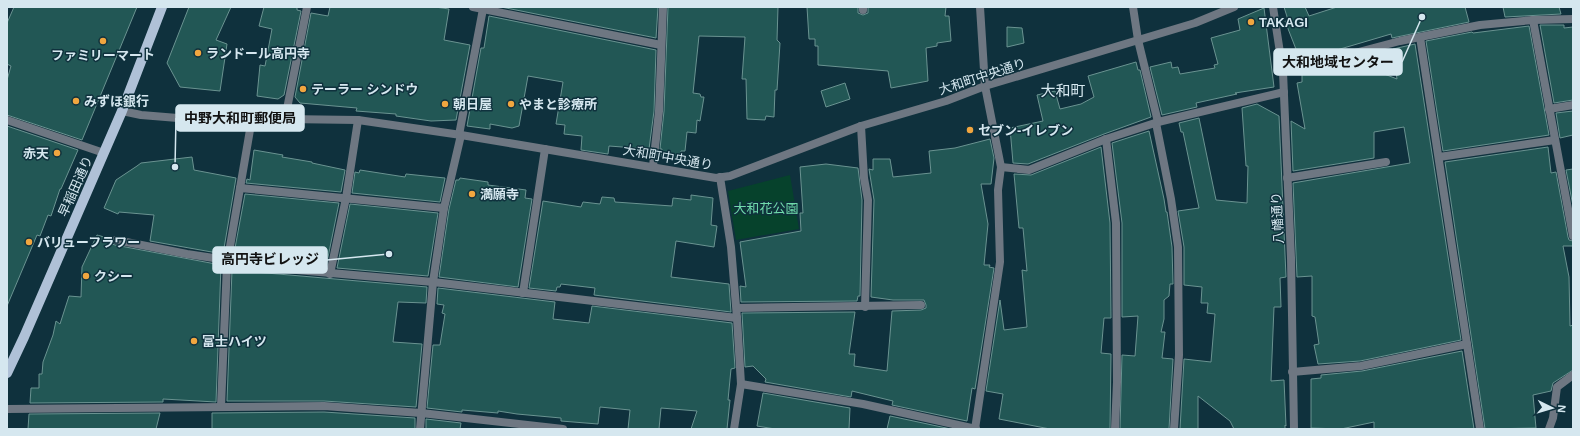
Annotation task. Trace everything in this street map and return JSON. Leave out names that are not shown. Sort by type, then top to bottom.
[{"type":"main road","name":"早稲田通り","points":[[7,373],[104,154],[162,7]]},
{"type":"street","points":[[285,120],[307,7]]},
{"type":"street","points":[[473,7],[661,45]]},
{"type":"street","points":[[653,166],[659,112],[663,7]]},
{"type":"street","points":[[741,384],[863,404],[975,429],[1000,262],[998,190],[1001,167],[985,86],[980,7]]},
{"type":"street","points":[[1133,7],[1138,40],[1157,123],[1178,247],[1179,355],[1174,429]]},
{"type":"street","name":"大和町中央通り","points":[[122,111],[141,115],[251,124],[285,120],[358,120],[720,177],[730,176],[861,126],[946,101],[985,86],[1195,22],[1234,7]]},
{"type":"street","name":"八幡通り","points":[[1273,7],[1283,72],[1284,92],[1291,258],[1294,429]]},
{"type":"street","points":[[420,429],[433,282],[444,208],[460,135],[483,8]]},
{"type":"street","points":[[1283,72],[1420,37],[1480,25],[1533,20],[1573,19]]},
{"type":"street","points":[[1533,20],[1573,236]]},
{"type":"street","points":[[1420,37],[1480,429]]},
{"type":"street","points":[[1001,167],[1029,170],[1106,138],[1157,123],[1284,92]]},
{"type":"street","points":[[1549,109],[1573,105]]},
{"type":"street","points":[[7,120],[104,154]]},
{"type":"street","points":[[330,274],[346,198],[358,120]]},
{"type":"street","points":[[221,406],[227,262],[251,124]]},
{"type":"street","points":[[861,126],[864,178],[868,200],[865,307]]},
{"type":"street","points":[[1106,138],[1116,223],[1117,382],[1115,429]]},
{"type":"street","points":[[1439,157],[1555,140]]},
{"type":"street","points":[[523,293],[546,149]]},
{"type":"street","points":[[1287,178],[1386,162]]},
{"type":"street","points":[[720,177],[731,247],[737,308],[741,384],[734,429]]},
{"type":"street","points":[[240,188],[444,208]]},
{"type":"street","points":[[116,240],[227,262],[330,274],[433,282],[737,318]]},
{"type":"street","points":[[737,308],[920,305]]},
{"type":"street","points":[[1292,372],[1361,366],[1467,344]]},
{"type":"street","points":[[1549,429],[1553,418],[1557,387],[1573,375]]},
{"type":"street","points":[[7,409],[324,406],[421,413],[564,429]]},
{"type":"green space","name":"大和花公園","points":[[790,175],[799,229],[736,240],[728,191]]},
{"type":"building","points":[[14,7],[137,7],[82,140],[7,115],[7,80],[11,66],[7,64],[7,23]]},
{"type":"building","name":"ランドール高円寺","points":[[189,7],[231,7],[216,40],[227,44],[220,91],[180,87],[167,63]]},
{"type":"building","points":[[264,7],[297,7],[297,10],[301,11],[284,95],[278,99],[257,96],[260,65],[265,66],[272,29],[259,26]]},
{"type":"building","points":[[330,7],[435,7],[449,9],[444,40],[470,45],[456,120],[431,121],[396,116],[396,114],[356,111],[357,108],[300,103],[295,97],[311,13],[328,16]]},
{"type":"building","points":[[501,7],[658,7],[656,38]]},
{"type":"building","points":[[668,7],[778,7],[777,40],[780,43],[774,117],[766,116],[765,120],[747,119],[746,79],[742,79],[745,37],[699,36],[693,93],[700,94],[701,97],[704,97],[700,121],[697,120],[696,133],[687,132],[685,151],[681,151],[680,158],[661,157],[662,149],[660,149],[664,111]]},
{"type":"building","points":[[807,7],[858,7],[858,13],[863,15],[868,13],[868,7],[946,7],[945,16],[949,16],[951,41],[937,43],[937,46],[926,48],[928,81],[891,88],[888,71],[818,65],[818,46],[815,46],[815,39],[809,39]]},
{"type":"building","points":[[1284,7],[1305,7],[1309,16],[1337,7],[1465,7],[1469,22],[1392,38],[1391,34],[1301,62],[1285,21],[1289,23]]},
{"type":"building","points":[[1503,7],[1559,7],[1561,14],[1505,17]]},
{"type":"building","points":[[1264,8],[1274,87],[1235,93],[1237,94],[1196,103],[1197,107],[1162,115],[1150,67],[1171,62],[1172,68],[1178,67],[1180,74],[1215,68],[1214,65],[1218,64],[1211,38],[1240,30],[1238,19]]},
{"type":"building","points":[[489,16],[656,50],[654,111],[649,149],[609,146],[608,154],[581,150],[582,136],[564,134],[565,125],[556,124],[563,82],[528,76],[519,126],[512,128],[490,124],[490,129],[467,126],[481,48],[484,48]]},
{"type":"building","points":[[1540,25],[1564,25],[1564,28],[1573,27],[1573,100],[1554,103]]},
{"type":"building","points":[[1529,26],[1549,135],[1443,151],[1426,41],[1472,32]]},
{"type":"building","points":[[1007,27],[1022,28],[1024,43],[1007,47]]},
{"type":"building","points":[[1415,44],[1461,340],[1360,361],[1318,364],[1314,345],[1319,344],[1315,317],[1312,316],[1312,276],[1297,277],[1293,183],[1410,163],[1404,127],[1374,132],[1374,158],[1293,171],[1291,121],[1305,129],[1297,83],[1302,82],[1302,73],[1349,60],[1397,79],[1393,49]]},
{"type":"building","points":[[1136,62],[1138,70],[1140,70],[1151,117],[1028,164],[1013,163],[1010,128],[1043,121],[1037,95],[1055,91],[1060,109],[1081,104],[1094,97],[1088,76]]},
{"type":"building","points":[[845,83],[850,99],[826,107],[821,91]]},
{"type":"building","points":[[1257,104],[1279,116],[1286,277],[1280,278],[1281,307],[1274,307],[1271,381],[1284,380],[1286,426],[1285,425],[1285,429],[1234,429],[1230,421],[1198,396],[1198,429],[1180,429],[1184,359],[1211,362],[1215,314],[1207,313],[1208,303],[1201,303],[1202,287],[1184,285],[1184,247],[1178,211],[1199,208],[1183,132],[1181,132],[1179,123],[1199,118],[1216,200],[1247,203],[1248,166],[1246,166],[1242,108]]},
{"type":"building","points":[[1573,111],[1573,135],[1560,138],[1556,113]]},
{"type":"building","points":[[7,126],[78,150],[60,189],[51,216],[48,215],[40,236],[37,235],[7,306]]},
{"type":"building","points":[[1149,131],[1167,212],[1172,247],[1173,284],[1170,284],[1169,296],[1164,300],[1164,319],[1161,332],[1165,332],[1162,358],[1173,359],[1169,429],[1120,429],[1122,355],[1135,356],[1138,316],[1122,317],[1122,223],[1112,143]]},
{"type":"building","points":[[990,139],[994,158],[991,184],[981,184],[988,224],[984,265],[990,265],[989,267],[994,268],[975,389],[972,388],[967,421],[892,405],[893,401],[852,391],[851,397],[765,382],[766,379],[753,366],[745,367],[742,313],[855,312],[849,354],[855,354],[854,366],[887,371],[892,311],[921,310],[926,308],[926,305],[924,300],[893,300],[871,297],[874,200],[869,169],[873,170],[873,159],[890,159],[893,177],[931,173],[929,151],[955,148]]},
{"type":"building","points":[[1101,147],[1110,223],[1111,318],[1104,318],[1101,353],[1111,354],[1110,429],[1050,429],[999,419],[1003,394],[986,391],[1000,300],[1004,330],[1027,327],[1022,270],[1027,271],[1023,228],[1019,228],[1014,174],[1031,175]]},
{"type":"building","points":[[1548,147],[1551,173],[1556,172],[1568,237],[1569,240],[1573,241],[1573,246],[1563,246],[1569,277],[1570,326],[1573,325],[1573,370],[1553,383],[1551,391],[1533,395],[1536,428],[1485,429],[1445,162]]},
{"type":"building","points":[[254,150],[283,155],[282,157],[345,170],[341,192],[246,183],[247,179],[250,180]]},
{"type":"building","points":[[192,157],[194,170],[236,178],[223,254],[150,241],[154,215],[119,212],[118,214],[104,208],[116,180],[141,163]]},
{"type":"building","points":[[826,164],[858,168],[862,200],[860,296],[858,296],[857,301],[741,302],[740,286],[746,287],[740,242],[801,231],[800,213],[803,213],[800,167]]},
{"type":"building","points":[[1573,169],[1573,206],[1566,170]]},
{"type":"building","points":[[360,170],[405,177],[406,174],[445,178],[440,202],[352,193],[355,172],[359,173]]},
{"type":"building","points":[[460,178],[488,182],[488,185],[526,190],[525,198],[532,199],[518,287],[439,277],[449,209],[456,180],[459,180]]},
{"type":"building","points":[[245,194],[339,203],[326,267],[233,259]]},
{"type":"building","points":[[691,195],[713,198],[711,225],[717,226],[714,247],[676,241],[671,277],[729,284],[731,312],[594,295],[595,288],[561,284],[560,287],[557,287],[556,291],[529,288],[543,201],[581,207],[583,202],[600,204],[602,197],[614,198],[615,202],[672,206],[673,198],[691,200]]},
{"type":"building","points":[[350,204],[438,213],[428,276],[337,268]]},
{"type":"building","points":[[97,235],[111,239],[112,244],[115,245],[221,265],[216,402],[163,399],[163,402],[30,403],[31,388],[39,388],[39,374],[42,374],[43,362],[53,335],[56,321],[60,324],[69,296],[81,297],[82,267]]},
{"type":"building","points":[[232,270],[427,287],[426,303],[398,302],[393,342],[422,344],[416,407],[324,401],[227,401]]},
{"type":"building","points":[[438,288],[555,302],[553,319],[589,323],[592,306],[732,323],[735,368],[731,369],[727,429],[691,429],[697,411],[661,408],[659,429],[628,429],[630,410],[600,407],[598,424],[561,421],[561,418],[498,411],[498,413],[462,410],[462,412],[427,408],[433,345],[440,345],[445,314],[442,313],[444,305],[437,304]]},
{"type":"building","points":[[1462,351],[1474,429],[1374,429],[1374,422],[1341,429],[1311,428],[1311,379],[1321,378],[1321,375],[1362,371]]},
{"type":"building","points":[[763,393],[850,408],[849,429],[775,429],[757,426]]},
{"type":"building","points":[[324,412],[415,418],[415,429],[212,429],[212,413]]},
{"type":"building","points":[[160,413],[156,429],[28,429],[29,414]]},
{"type":"building","points":[[890,416],[951,429],[887,429]]},
{"type":"building","points":[[426,419],[461,423],[460,429],[426,429]]},
{"type":"place","name":"大和地域センター","points":[[1422,17]]},
{"type":"place","name":"TAKAGI","points":[[1251,22]]},
{"type":"place","name":"ファミリーマート","points":[[103,41]]},
{"type":"place","name":"ランドール高円寺","points":[[198,53]]},
{"type":"place","name":"テーラー シンドウ","points":[[303,89]]},
{"type":"place","name":"みずほ銀行","points":[[76,101]]},
{"type":"place","name":"朝日屋","points":[[445,104]]},
{"type":"place","name":"やまと診療所","points":[[511,104]]},
{"type":"place","name":"セブン-イレブン","points":[[970,130]]},
{"type":"place","name":"赤天","points":[[57,153]]},
{"type":"place","name":"中野大和町郵便局","points":[[175,167]]},
{"type":"place","name":"満願寺","points":[[472,194]]},
{"type":"place","name":"バリューフラワー","points":[[29,242]]},
{"type":"place","name":"高円寺ビレッジ","points":[[389,254]]},
{"type":"place","name":"クシー","points":[[86,276]]},
{"type":"place","name":"富士ハイツ","points":[[194,341]]},
{"type":"district","name":"大和町","points":[[1063,91]]}]
